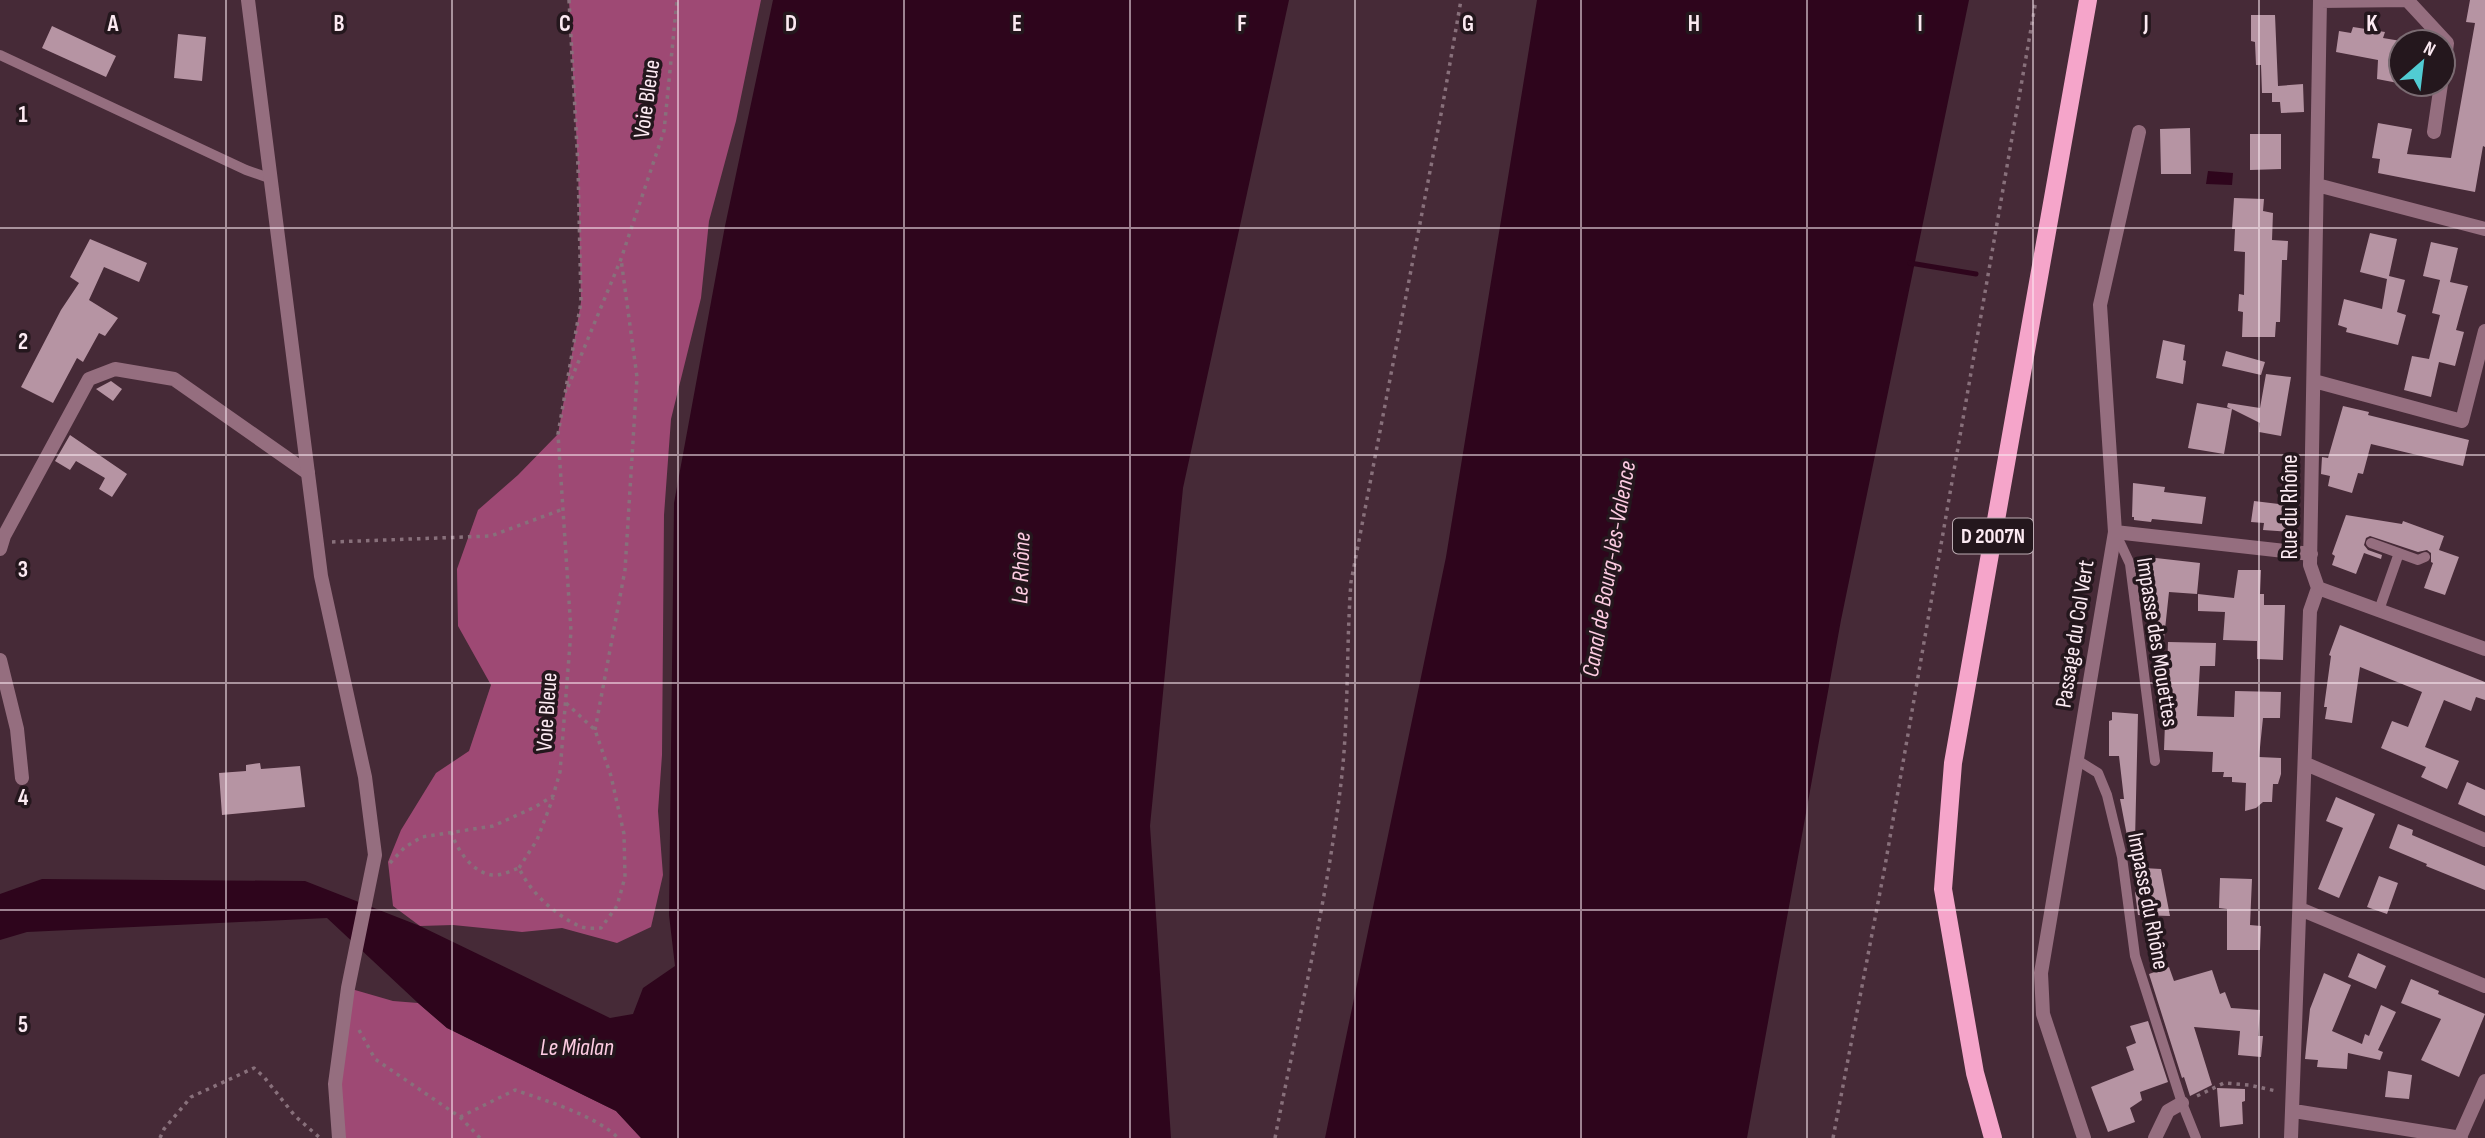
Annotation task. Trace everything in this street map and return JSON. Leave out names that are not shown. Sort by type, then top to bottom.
[{"type":"main road","name":"D 2007N","points":[[1993,1138],[1975,1073],[1943,889],[1953,764],[2088,0]]},
{"type":"street","points":[[248,0],[321,576],[365,777],[375,855],[348,988],[335,1084],[339,1138]]},
{"type":"street","points":[[2320,1],[2408,1],[2433,28]]},
{"type":"street","name":"Rue du Rhône","points":[[2291,1138],[2310,611],[2318,588],[2311,565],[2311,554],[2320,1]]},
{"type":"street","points":[[2434,132],[2439,98]]},
{"type":"street","name":"Passage du Col Vert","points":[[2084,1138],[2043,1014],[2041,973],[2115,532],[2100,305],[2139,132]]},
{"type":"street","points":[[2317,185],[2485,229]]},
{"type":"street","points":[[2314,381],[2462,421],[2485,331]]},
{"type":"street","points":[[0,549],[4,536],[89,379],[115,369],[174,379],[307,473]]},
{"type":"street","points":[[2115,532],[2311,554]]},
{"type":"street","points":[[2318,588],[2485,649]]},
{"type":"street","points":[[0,660],[17,729],[22,778]]},
{"type":"street","points":[[2306,764],[2485,840]]},
{"type":"street","points":[[2300,909],[2485,986]]},
{"type":"street","points":[[2294,1111],[2460,1138],[2485,1081]]},
{"type":"street","points":[[2155,1138],[2168,1111],[2182,1103]]},
{"type":"lane","points":[[0,55],[246,170],[270,177]]},
{"type":"lane","name":"Impasse des Mouettes","points":[[2115,532],[2130,564],[2155,761]]},
{"type":"lane","points":[[2371,543],[2418,560],[2425,557]]},
{"type":"lane","points":[[2379,610],[2399,553]]},
{"type":"lane","name":"Impasse du Rhône","points":[[2077,761],[2098,774],[2108,795],[2122,857],[2135,956],[2182,1103],[2196,1138]]},
{"type":"path","points":[[565,396],[581,302],[578,166],[569,0]]},
{"type":"path","name":"Voie Bleue","points":[[519,868],[537,839],[554,796],[560,772],[571,631],[558,434],[565,396],[621,259],[664,131],[677,0]]},
{"type":"path","points":[[1275,1138],[1325,882],[1340,786],[1347,722],[1351,582],[1461,0]]},
{"type":"path","points":[[1833,1138],[1885,866],[2036,0]]},
{"type":"path","points":[[595,730],[625,570],[636,390],[621,259]]},
{"type":"path","points":[[316,542],[491,536],[563,509]]},
{"type":"path","points":[[451,832],[456,845],[475,867],[490,875],[519,868],[526,884],[546,903],[581,927],[601,928],[617,906],[625,877],[624,834],[611,776],[595,730],[565,702]]},
{"type":"path","points":[[388,865],[405,847],[422,837],[493,826],[554,796]]},
{"type":"path","points":[[359,1030],[375,1059],[460,1116],[480,1138]]},
{"type":"path","points":[[160,1138],[164,1129],[191,1097],[254,1068],[295,1116],[320,1138]]},
{"type":"path","points":[[2182,1103],[2224,1083],[2249,1085],[2294,1095]]},
{"type":"path","points":[[460,1116],[515,1090],[559,1105],[611,1130],[618,1138]]},
{"type":"shaded area","points":[[569,0],[761,0],[736,121],[709,221],[701,298],[671,419],[664,515],[662,755],[658,811],[663,875],[651,927],[617,943],[562,928],[522,932],[453,925],[420,926],[393,906],[388,862],[401,830],[436,773],[469,751],[491,685],[458,626],[457,569],[478,510],[518,475],[558,434],[581,302],[578,166]]},
{"type":"shaded area","points":[[348,988],[393,1001],[418,1003],[447,1028],[616,1111],[641,1138],[339,1138],[335,1108]]},
{"type":"water","points":[[773,0],[1289,0],[1183,488],[1150,826],[1171,1138],[641,1138],[616,1111],[447,1028],[327,918],[27,932],[0,940],[0,894],[42,879],[305,881],[420,926],[610,1018],[633,1014],[643,988],[675,966],[669,915],[674,503],[725,226]]},
{"type":"water","name":"Canal de Bourg-lès-Valence","points":[[1537,0],[1969,0],[1841,620],[1747,1138],[1325,1138],[1446,557]]},
{"type":"water","points":[[2208,171],[2233,173],[2232,185],[2206,184]]},
{"type":"building","points":[[2470,0],[2485,0],[2485,147],[2483,146],[2475,192],[2378,173],[2380,159],[2372,158],[2378,123],[2412,129],[2407,154],[2451,158],[2475,23],[2466,22]]},
{"type":"building","points":[[2251,15],[2275,15],[2278,86],[2303,84],[2304,112],[2281,113],[2280,102],[2272,102],[2272,93],[2262,93],[2261,65],[2256,65],[2255,42],[2251,41]]},
{"type":"building","points":[[52,26],[116,56],[106,77],[42,48]]},
{"type":"building","points":[[2353,27],[2385,32],[2383,38],[2387,39],[2387,81],[2377,79],[2378,60],[2336,52],[2339,31],[2351,33]]},
{"type":"building","points":[[178,34],[206,37],[202,81],[174,78]]},
{"type":"building","points":[[2190,128],[2191,174],[2161,174],[2160,129]]},
{"type":"building","points":[[2250,134],[2281,134],[2281,169],[2250,170]]},
{"type":"building","points":[[2234,198],[2264,199],[2263,211],[2273,213],[2272,240],[2288,241],[2287,260],[2282,260],[2280,322],[2276,322],[2275,337],[2242,337],[2243,312],[2238,311],[2239,294],[2244,295],[2245,252],[2234,251]]},
{"type":"building","points":[[2370,233],[2397,239],[2389,276],[2405,280],[2397,312],[2406,315],[2398,345],[2346,332],[2347,328],[2338,325],[2344,299],[2382,309],[2387,279],[2360,272]]},
{"type":"building","points":[[90,239],[147,263],[139,282],[104,267],[89,300],[118,318],[105,336],[99,333],[83,362],[77,358],[53,403],[21,387],[61,310],[79,283],[70,277]]},
{"type":"building","points":[[2431,242],[2458,248],[2450,282],[2468,286],[2456,330],[2464,332],[2455,366],[2439,362],[2431,397],[2404,390],[2412,356],[2429,359],[2440,315],[2432,313],[2440,280],[2423,276]]},
{"type":"building","points":[[2163,340],[2185,345],[2183,384],[2156,378]]},
{"type":"building","points":[[2226,351],[2265,362],[2261,375],[2222,366]]},
{"type":"building","points":[[2266,374],[2291,377],[2281,436],[2259,432],[2260,423],[2232,409],[2224,454],[2188,448],[2197,403],[2231,409],[2227,407],[2228,403],[2260,408]]},
{"type":"building","points":[[111,381],[122,389],[113,401],[96,389]]},
{"type":"building","points":[[2343,406],[2369,412],[2368,415],[2469,440],[2463,466],[2371,444],[2363,474],[2358,473],[2352,493],[2328,486],[2330,476],[2321,474],[2322,457],[2328,458]]},
{"type":"building","points":[[70,435],[127,474],[112,497],[99,489],[105,478],[76,461],[70,470],[55,461]]},
{"type":"building","points":[[2133,483],[2165,487],[2164,492],[2206,497],[2202,524],[2134,520]]},
{"type":"building","points":[[2254,501],[2287,505],[2286,508],[2297,509],[2292,532],[2263,530],[2264,523],[2251,522]]},
{"type":"building","points":[[2346,515],[2402,524],[2403,521],[2444,536],[2439,550],[2459,557],[2445,595],[2424,588],[2433,563],[2431,553],[2427,550],[2418,552],[2370,536],[2366,538],[2364,545],[2368,550],[2382,555],[2381,559],[2364,553],[2356,574],[2332,565],[2335,556],[2332,554]]},
{"type":"building","points":[[2147,557],[2200,563],[2197,594],[2169,592],[2163,648],[2157,648],[2150,591],[2141,590],[2138,567],[2146,567]]},
{"type":"building","points":[[2238,570],[2261,570],[2260,594],[2264,594],[2264,605],[2285,605],[2283,660],[2257,659],[2257,641],[2223,640],[2225,612],[2198,611],[2198,594],[2234,598]]},
{"type":"building","points":[[2340,625],[2485,682],[2485,700],[2476,697],[2471,711],[2444,700],[2425,747],[2459,761],[2447,789],[2421,777],[2426,767],[2381,748],[2392,721],[2408,727],[2422,692],[2360,667],[2352,723],[2325,719],[2329,655]]},
{"type":"building","points":[[2168,642],[2216,643],[2215,666],[2200,666],[2197,716],[2234,717],[2235,691],[2281,692],[2280,718],[2263,718],[2259,757],[2281,758],[2281,774],[2278,784],[2273,784],[2272,802],[2263,802],[2256,808],[2245,811],[2246,783],[2232,782],[2232,777],[2223,777],[2224,772],[2212,772],[2213,752],[2164,750]]},
{"type":"building","points":[[2112,712],[2138,714],[2135,841],[2128,841],[2120,799],[2124,799],[2119,756],[2109,756],[2109,721],[2112,720]]},
{"type":"building","points":[[260,763],[261,769],[300,766],[305,807],[222,815],[219,773],[246,771],[246,765]]},
{"type":"building","points":[[2467,782],[2485,790],[2485,816],[2458,804]]},
{"type":"building","points":[[2336,797],[2375,814],[2339,898],[2318,889],[2343,828],[2326,821]]},
{"type":"building","points":[[2398,824],[2413,830],[2412,835],[2485,866],[2485,890],[2389,848]]},
{"type":"building","points":[[2143,868],[2161,869],[2170,916],[2138,915],[2135,892],[2146,889]]},
{"type":"building","points":[[2379,876],[2398,883],[2387,914],[2367,907]]},
{"type":"building","points":[[2220,878],[2252,879],[2250,925],[2261,926],[2260,950],[2227,950],[2227,909],[2219,908]]},
{"type":"building","points":[[2358,953],[2386,966],[2376,989],[2348,977]]},
{"type":"building","points":[[2169,967],[2174,981],[2212,970],[2220,994],[2225,992],[2231,1008],[2260,1010],[2258,1036],[2263,1036],[2261,1057],[2238,1055],[2240,1031],[2194,1027],[2212,1085],[2190,1096],[2149,974]]},
{"type":"building","points":[[2324,973],[2351,985],[2332,1031],[2362,1044],[2365,1034],[2369,1036],[2381,1005],[2396,1012],[2378,1050],[2383,1052],[2380,1060],[2348,1053],[2347,1069],[2317,1067],[2318,1060],[2305,1059],[2310,1009]]},
{"type":"building","points":[[2411,979],[2485,1014],[2459,1077],[2421,1060],[2441,1019],[2401,1003]]},
{"type":"building","points":[[2148,1021],[2168,1082],[2140,1092],[2142,1100],[2130,1108],[2135,1122],[2108,1132],[2091,1087],[2134,1070],[2126,1047],[2136,1043],[2130,1026]]},
{"type":"building","points":[[2388,1071],[2412,1075],[2409,1099],[2385,1097]]},
{"type":"building","points":[[2217,1088],[2245,1089],[2245,1101],[2242,1102],[2243,1124],[2220,1127]]},
{"type":"waterway","points":[[1910,263],[1976,274]]},
{"type":"water label","name":"Le Rhône","points":[[1021,568]]},
{"type":"water label","name":"Le Mialan","points":[[577,1047]]}]
